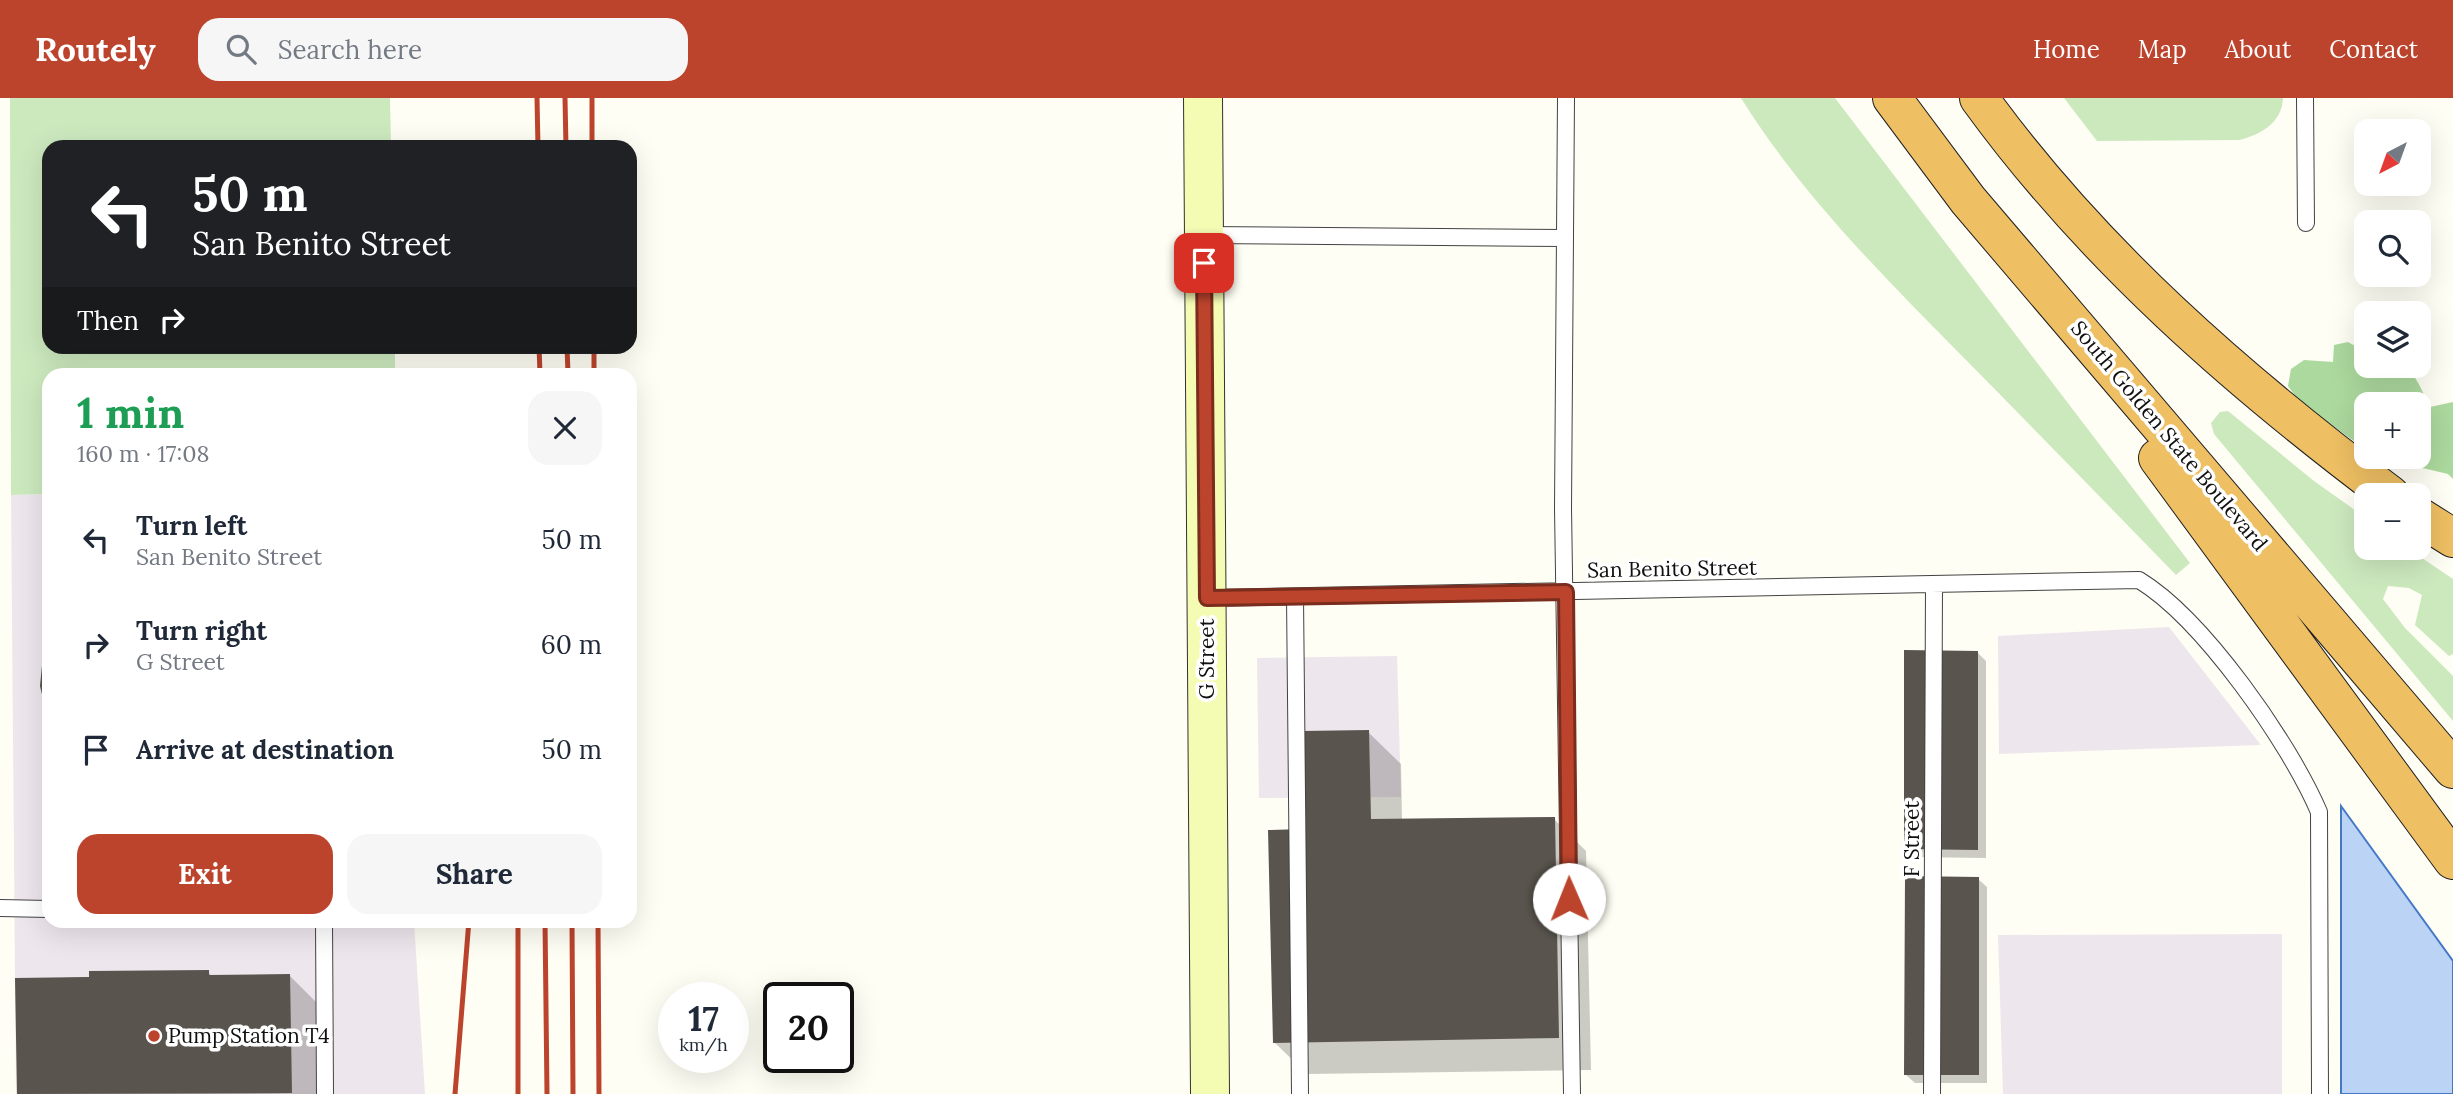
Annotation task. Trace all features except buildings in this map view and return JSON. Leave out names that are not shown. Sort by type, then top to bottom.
[{"type":"highway","name":"South Golden State Boulevard","points":[[1892,98],[1968,200],[2453,769]]},
{"type":"highway","points":[[1979,98],[2017,149],[2115,260],[2212,354],[2310,435],[2374,483]]},
{"type":"highway","points":[[1968,200],[2453,860]]},
{"type":"highway","points":[[2431,524],[2453,538]]},
{"type":"street","name":"G Street","points":[[1203,98],[1210,1094]]},
{"type":"lane","points":[[1566,98],[1563,508],[1572,1094]]},
{"type":"lane","points":[[2305,98],[2306,223]]},
{"type":"lane","points":[[1204,235],[1566,238]]},
{"type":"lane","name":"San Benito Street","points":[[1207,598],[2138,580],[2164,595],[2234,675],[2301,770],[2319,812],[2320,1094]]},
{"type":"lane","name":"F Street","points":[[1932,1094],[1934,584]]},
{"type":"lane","points":[[1295,597],[1300,1094]]},
{"type":"lane","points":[[0,908],[42,909]]},
{"type":"lane","points":[[324,928],[325,1094]]},
{"type":"shaded area","points":[[42,494],[42,928],[414,928],[425,1094],[16,1094],[11,495]]},
{"type":"shaded area","points":[[2169,627],[2261,745],[1999,754],[1998,636]]},
{"type":"shaded area","points":[[1397,656],[1401,797],[1259,798],[1257,658]]},
{"type":"shaded area","points":[[2282,934],[2282,1094],[2003,1094],[1998,935]]},
{"type":"green space","points":[[10,98],[390,98],[391,140],[42,140],[42,354],[395,354],[395,368],[42,368],[42,494],[11,495]]},
{"type":"green space","points":[[1741,98],[1835,98],[2190,563],[2176,575],[1908,301],[1791,169]]},
{"type":"green space","points":[[2064,98],[2283,98],[2279,114],[2269,126],[2240,140],[2097,141]]},
{"type":"green space","points":[[2348,342],[2354,345],[2354,378],[2415,378],[2422,392],[2354,392],[2354,441],[2299,401],[2288,386],[2291,369],[2304,360],[2333,362],[2334,345]]},
{"type":"green space","points":[[2453,402],[2453,479],[2448,474],[2427,469],[2431,469],[2431,407]]},
{"type":"green space","points":[[2228,411],[2314,481],[2354,509],[2354,560],[2425,560],[2453,579],[2453,654],[2449,656],[2415,625],[2422,595],[2409,588],[2388,586],[2383,599],[2405,628],[2453,676],[2453,721],[2214,434],[2211,423],[2220,412]]},
{"type":"water","points":[[2341,806],[2453,961],[2453,1094],[2341,1094]]},
{"type":"railway","points":[[537,98],[538,140]]},
{"type":"railway","points":[[565,98],[566,140]]},
{"type":"railway","points":[[592,98],[592,140]]},
{"type":"railway","points":[[539,354],[540,368]]},
{"type":"railway","points":[[567,354],[568,368]]},
{"type":"railway","points":[[594,354],[594,368]]},
{"type":"railway","points":[[455,1094],[468,928]]},
{"type":"railway","points":[[518,928],[518,1094]]},
{"type":"railway","points":[[545,928],[547,1094]]},
{"type":"railway","points":[[572,928],[573,1094]]},
{"type":"railway","points":[[598,928],[599,1094]]},
{"type":"place","name":"Pump Station T4","points":[[154,1036]]},
{"type":"route","points":[[1204,263],[1207,598],[1566,592],[1569,899]]}]
